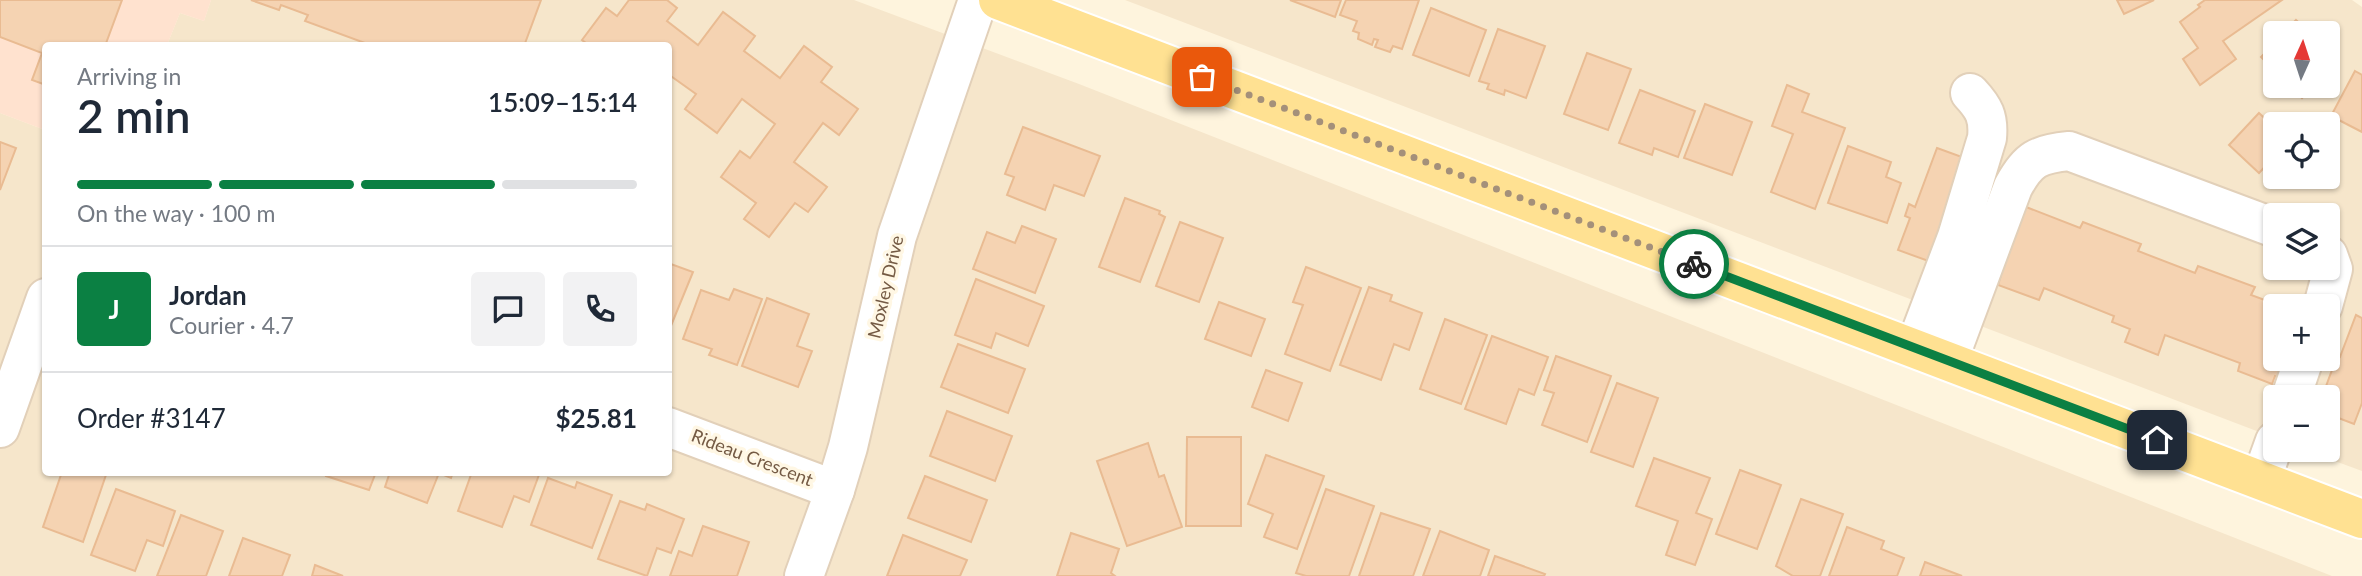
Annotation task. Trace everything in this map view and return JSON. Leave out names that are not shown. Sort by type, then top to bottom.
[{"type":"main road","points":[[998,0],[2362,519]]},
{"type":"street","name":"Moxley Drive","points":[[804,576],[848,447],[897,236],[978,0]]},
{"type":"street","points":[[1931,354],[1957,237],[1987,138],[1989,124],[1985,110],[1970,93]]},
{"type":"street","points":[[1931,354],[2023,168],[2043,154],[2069,151],[2263,224]]},
{"type":"street","points":[[0,428],[42,309]]},
{"type":"street","name":"Rideau Crescent","points":[[672,429],[835,490]]},
{"type":"street","points":[[2261,480],[2267,462]]},
{"type":"shaded area","points":[[0,0],[211,0],[204,21],[180,13],[168,42],[42,42],[42,129],[0,113]]},
{"type":"shaded area","points":[[211,0],[854,0],[1079,84],[2332,576],[0,576],[0,113],[42,129],[42,476],[672,476],[672,42],[168,42],[180,13],[204,21]]},
{"type":"shaded area","points":[[1125,0],[2352,0],[2362,7],[2362,471],[2338,462],[2340,462],[2340,385],[2263,385],[2263,433]]},
{"type":"building","points":[[0,0],[122,0],[106,42],[42,42],[42,53],[0,37]]},
{"type":"building","points":[[251,0],[541,0],[525,42],[362,42],[305,21],[308,15],[281,5],[279,10]]},
{"type":"building","points":[[629,0],[667,0],[677,8],[667,21],[698,45],[723,12],[755,36],[744,51],[780,78],[804,46],[832,67],[821,82],[858,109],[839,135],[823,123],[794,162],[827,187],[808,212],[795,203],[769,237],[744,219],[756,203],[721,177],[740,151],[750,158],[775,124],[742,99],[717,133],[685,109],[696,94],[672,77],[672,42],[582,40],[606,8],[617,16]]},
{"type":"building","points":[[1290,0],[1341,0],[1335,17]]},
{"type":"building","points":[[1346,0],[1419,0],[1402,49],[1393,46],[1390,52],[1375,47],[1378,40],[1374,39],[1372,45],[1358,39],[1359,33],[1353,31],[1357,21],[1340,15]]},
{"type":"building","points":[[2117,0],[2154,0],[2124,14]]},
{"type":"building","points":[[2205,0],[2282,0],[2223,41],[2236,59],[2200,85],[2183,59],[2198,48],[2180,22]]},
{"type":"building","points":[[1431,8],[1486,30],[1469,76],[1413,55]]},
{"type":"building","points":[[1498,29],[1545,46],[1526,98],[1505,90],[1504,95],[1487,89],[1489,84],[1479,81]]},
{"type":"building","points":[[42,53],[42,84],[32,80]]},
{"type":"building","points":[[1587,53],[1631,69],[1608,130],[1564,114]]},
{"type":"building","points":[[2355,71],[2362,75],[2362,132],[2340,121],[2340,112],[2333,112]]},
{"type":"building","points":[[1787,85],[1809,94],[1802,112],[1845,128],[1815,209],[1771,192],[1793,134],[1772,126]]},
{"type":"building","points":[[1640,90],[1695,111],[1678,157],[1654,148],[1652,155],[1619,143]]},
{"type":"building","points":[[1705,104],[1752,122],[1732,175],[1684,158]]},
{"type":"building","points":[[2259,113],[2263,117],[2263,169],[2259,173],[2229,145]]},
{"type":"building","points":[[1023,127],[1100,156],[1084,196],[1054,185],[1045,210],[1007,195],[1014,177],[1005,174]]},
{"type":"building","points":[[0,142],[16,148],[0,190]]},
{"type":"building","points":[[1848,146],[1891,162],[1886,177],[1901,183],[1887,223],[1828,203]]},
{"type":"building","points":[[1937,148],[1973,161],[1934,263],[1898,250],[1910,218],[1905,216],[1909,204],[1915,207]]},
{"type":"building","points":[[1125,198],[1160,211],[1159,214],[1165,217],[1140,282],[1099,267]]},
{"type":"building","points":[[2021,205],[2080,228],[2083,222],[2141,244],[2138,251],[2195,273],[2198,266],[2255,287],[2251,295],[2263,299],[2263,371],[2288,371],[2285,380],[2275,376],[2272,384],[2238,371],[2240,363],[2165,335],[2158,355],[2125,342],[2130,329],[2112,322],[2114,316],[2044,288],[2039,300],[1998,285],[2001,275],[1995,273]]},
{"type":"building","points":[[1180,222],[1223,238],[1199,302],[1156,286]]},
{"type":"building","points":[[1022,226],[1056,239],[1035,293],[973,269],[987,232],[1015,243]]},
{"type":"building","points":[[672,264],[693,272],[672,323]]},
{"type":"building","points":[[1306,267],[1361,288],[1330,371],[1285,354],[1303,305],[1293,302]]},
{"type":"building","points":[[976,279],[1044,306],[1028,346],[996,333],[991,348],[955,335]]},
{"type":"building","points":[[1369,287],[1392,295],[1390,301],[1422,313],[1409,350],[1394,344],[1381,380],[1340,365]]},
{"type":"building","points":[[734,289],[762,299],[737,365],[709,355],[712,349],[683,339],[701,290],[729,300]]},
{"type":"building","points":[[767,298],[809,314],[797,346],[812,351],[798,387],[742,366]]},
{"type":"building","points":[[1219,302],[1265,319],[1251,356],[1205,339]]},
{"type":"building","points":[[2356,315],[2362,318],[2362,403],[2354,424],[2340,419],[2340,385],[2326,385],[2332,371],[2340,371],[2340,357]]},
{"type":"building","points":[[1445,319],[1487,335],[1461,404],[1420,389]]},
{"type":"building","points":[[1492,336],[1548,357],[1534,395],[1519,389],[1506,424],[1465,409]]},
{"type":"building","points":[[958,344],[1025,369],[1008,413],[941,387]]},
{"type":"building","points":[[1556,356],[1611,376],[1587,442],[1542,425],[1554,393],[1544,390]]},
{"type":"building","points":[[1266,370],[1302,383],[1288,421],[1252,407]]},
{"type":"building","points":[[1617,383],[1658,398],[1633,467],[1591,452]]},
{"type":"building","points":[[947,411],[1012,436],[995,481],[930,456]]},
{"type":"building","points":[[1187,437],[1241,437],[1241,526],[1186,526]]},
{"type":"building","points":[[1148,443],[1159,477],[1164,475],[1182,527],[1127,546],[1097,461]]},
{"type":"building","points":[[1266,455],[1324,476],[1297,549],[1264,537],[1273,514],[1248,504]]},
{"type":"building","points":[[1654,458],[1710,478],[1696,513],[1712,519],[1695,565],[1666,555],[1678,521],[1636,506]]},
{"type":"building","points":[[1740,470],[1781,485],[1757,549],[1716,534]]},
{"type":"building","points":[[61,476],[106,476],[83,542],[43,527]]},
{"type":"building","points":[[326,476],[374,476],[369,490]]},
{"type":"building","points":[[389,476],[438,476],[427,503],[385,487]]},
{"type":"building","points":[[471,476],[539,476],[529,502],[514,496],[502,527],[458,511]]},
{"type":"building","points":[[925,476],[987,500],[971,542],[908,518]]},
{"type":"building","points":[[548,478],[575,488],[577,482],[612,495],[592,548],[531,525]]},
{"type":"building","points":[[116,489],[175,511],[163,546],[147,540],[135,571],[91,555]]},
{"type":"building","points":[[1326,489],[1374,506],[1349,576],[1306,576],[1296,573]]},
{"type":"building","points":[[1801,499],[1843,514],[1820,576],[1793,576],[1776,566]]},
{"type":"building","points":[[620,501],[645,510],[647,504],[684,519],[671,553],[657,548],[647,576],[598,559]]},
{"type":"building","points":[[1381,513],[1430,529],[1413,576],[1359,576]]},
{"type":"building","points":[[181,515],[223,531],[206,576],[157,576]]},
{"type":"building","points":[[703,526],[749,542],[737,576],[670,576],[679,551],[692,556]]},
{"type":"building","points":[[1847,527],[1884,541],[1881,549],[1904,558],[1897,576],[1829,576]]},
{"type":"building","points":[[1440,531],[1489,550],[1480,576],[1423,576]]},
{"type":"building","points":[[1071,533],[1119,549],[1111,573],[1115,576],[1057,576]]},
{"type":"building","points":[[903,535],[967,560],[960,576],[887,576]]},
{"type":"building","points":[[243,538],[290,555],[282,576],[229,576]]},
{"type":"building","points":[[1495,556],[1545,574],[1488,576]]},
{"type":"building","points":[[1925,562],[1962,576],[1920,576]]},
{"type":"building","points":[[315,565],[343,576],[312,576]]},
{"type":"way so far","points":[[1202,77],[1694,264]]},
{"type":"route","points":[[1694,264],[2157,440]]}]
